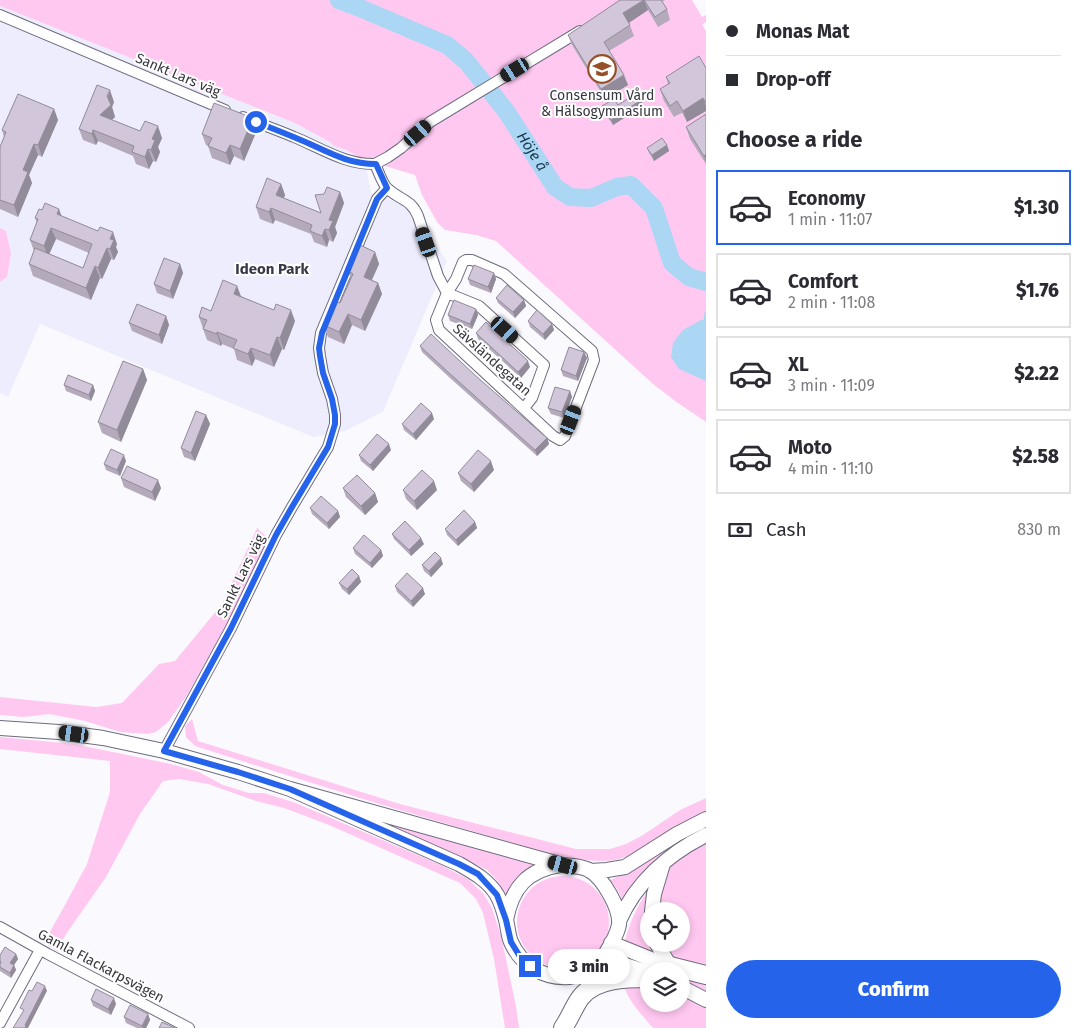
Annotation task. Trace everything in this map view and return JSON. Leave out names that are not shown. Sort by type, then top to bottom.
[{"type":"highway","points":[[690,972],[706,975]]},
{"type":"highway","points":[[563,1028],[581,998],[588,991],[604,982],[626,978],[640,978]]},
{"type":"main road","points":[[0,728],[59,732],[102,738],[164,751],[290,789],[590,871],[625,867],[677,834],[706,819]]},
{"type":"main road","points":[[290,789],[478,874],[497,895],[511,942],[519,955],[530,966],[544,974],[558,977],[584,972],[596,964],[605,955],[624,910],[636,891],[673,855],[706,836]]},
{"type":"main road","points":[[653,902],[663,864]]},
{"type":"main road","points":[[506,920],[515,892],[524,881],[535,872],[548,867],[563,865]]},
{"type":"main road","points":[[590,871],[613,900],[619,921]]},
{"type":"main road","points":[[611,943],[660,962]]},
{"type":"main road","points":[[664,952],[672,962]]},
{"type":"main road","points":[[596,964],[619,964],[640,970]]},
{"type":"main road","points":[[690,975],[706,984]]},
{"type":"main road","points":[[690,992],[706,1000]]},
{"type":"street","name":"Sankt Lars väg","points":[[0,15],[200,100],[294,137],[335,156],[350,161],[376,164]]},
{"type":"street","points":[[524,408],[532,398],[544,365],[479,306],[444,288],[414,207],[387,188],[376,164],[395,153],[430,122],[588,26]]},
{"type":"street","name":"Sankt Lars väg","points":[[164,751],[231,628],[276,535],[328,447],[335,424],[335,415],[332,399],[323,373],[319,348],[320,341],[324,327],[377,199],[387,188]]},
{"type":"street","name":"Sävsländegatan","points":[[466,260],[472,260],[504,274],[592,351],[594,360],[565,436],[560,440],[554,436],[524,408],[439,330],[436,320],[444,288],[456,279],[463,262],[466,260]]},
{"type":"street","name":"Gamla Flackarpsvägen","points":[[0,927],[40,950],[190,1028]]},
{"type":"street","points":[[0,1023],[40,950]]},
{"type":"shaded area","points":[[0,0],[692,0],[702,17],[706,15],[706,22],[702,25],[706,31],[706,72],[675,117],[682,113],[687,122],[706,111],[706,422],[653,384],[496,241],[476,235],[445,230],[437,222],[422,195],[415,175],[365,160],[334,146],[295,123],[0,6]],"holes":[[[620,13],[607,52],[605,99],[571,43]]]},
{"type":"shaded area","points":[[0,4],[295,123],[365,160],[371,193],[410,207],[447,261],[383,412],[345,431],[313,437],[40,324],[8,397],[0,393],[0,282],[7,277],[6,231],[0,228]]},
{"type":"shaded area","points":[[0,228],[6,231],[11,254],[7,277],[0,282]]},
{"type":"shaded area","points":[[257,528],[266,536],[266,544],[224,630],[186,697],[168,722],[156,732],[148,734],[120,732],[85,721],[49,714],[24,717],[0,715],[0,697],[96,707],[122,703],[159,664],[175,661],[222,604]]},
{"type":"shaded area","points":[[192,719],[198,741],[400,804],[576,849],[610,849],[626,844],[680,810],[706,798],[706,812],[657,838],[636,852],[619,859],[606,861],[558,855],[420,816],[195,746],[186,737],[185,726]]},
{"type":"shaded area","points":[[0,737],[74,744],[171,764],[199,772],[223,785],[249,793],[264,793],[296,803],[441,865],[468,879],[483,893],[492,908],[501,936],[519,1028],[505,1028],[494,959],[483,913],[476,899],[460,883],[329,825],[284,808],[256,801],[208,784],[179,779],[163,781],[140,814],[106,877],[61,942],[58,951],[42,942],[48,935],[87,864],[110,792],[110,761],[0,749]]},
{"type":"shaded area","points":[[390,822],[537,864],[518,877],[506,897],[497,880],[487,870],[388,826]]},
{"type":"shaded area","points":[[706,827],[706,831],[624,908],[619,893],[610,880],[633,870],[669,847]]},
{"type":"shaded area","points":[[706,842],[706,1028],[653,1028],[631,1001],[625,989],[622,954],[630,924],[640,903],[640,952],[690,952],[690,902],[641,902],[662,873],[682,856]]},
{"type":"shaded area","points":[[563,876],[580,880],[595,890],[605,905],[609,922],[605,939],[595,954],[580,964],[563,968],[546,964],[531,954],[521,939],[517,922],[521,905],[531,890],[546,880]]},
{"type":"water","points":[[701,320],[706,320],[706,381],[679,369],[671,357],[673,343],[683,330]]},
{"type":"building","name":"Consensum Vård & Hälsogymnasium","points":[[620,0],[644,0],[623,13],[630,25],[604,42],[624,75],[601,89],[568,35]]},
{"type":"building","points":[[644,0],[661,0],[667,9],[655,17]]},
{"type":"building","points":[[699,56],[706,68],[706,103],[703,98],[683,111],[677,101],[670,106],[660,89],[670,83],[666,77]]},
{"type":"building","points":[[97,85],[110,90],[107,96],[111,105],[100,115],[140,131],[145,121],[158,126],[152,139],[155,140],[151,150],[148,149],[145,157],[132,152],[134,146],[93,130],[92,134],[79,129]]},
{"type":"building","points":[[637,93],[641,100],[611,120],[602,106],[614,99],[618,105]]},
{"type":"building","points":[[18,94],[54,109],[38,145],[34,144],[23,170],[28,172],[14,205],[0,200],[0,147],[6,132],[2,130]]},
{"type":"building","points":[[214,103],[253,118],[240,149],[230,145],[226,153],[208,146],[212,138],[202,134]]},
{"type":"building","points":[[706,114],[706,154],[704,156],[686,127]]},
{"type":"building","points":[[662,138],[667,145],[652,155],[647,148]]},
{"type":"building","points":[[267,178],[281,184],[276,195],[321,213],[315,195],[324,194],[327,187],[340,192],[329,220],[333,221],[329,230],[325,229],[322,236],[310,231],[312,225],[271,208],[269,212],[256,207]]},
{"type":"building","points":[[45,203],[59,209],[57,214],[98,231],[100,227],[113,232],[110,239],[114,240],[110,249],[107,248],[98,268],[95,266],[86,288],[29,264],[35,248],[83,268],[92,244],[51,228],[44,246],[30,240],[38,219],[35,218],[39,209],[42,210]]},
{"type":"building","points":[[360,245],[375,252],[364,277],[378,283],[361,320],[348,314],[339,332],[324,325],[335,301],[340,303],[353,274],[348,271]]},
{"type":"building","points":[[164,258],[180,264],[170,291],[154,284]]},
{"type":"building","points":[[474,265],[494,273],[488,287],[468,279]]},
{"type":"building","points":[[223,280],[237,286],[234,294],[274,310],[276,304],[291,310],[280,338],[277,337],[270,355],[251,348],[248,354],[233,348],[237,340],[203,329],[207,320],[199,317],[202,307],[211,311]]},
{"type":"building","points":[[507,285],[524,300],[513,312],[496,298]]},
{"type":"building","points":[[454,300],[476,309],[470,324],[448,315]]},
{"type":"building","points":[[137,304],[166,316],[159,335],[129,323]]},
{"type":"building","points":[[537,310],[552,324],[543,334],[528,321]]},
{"type":"building","points":[[486,322],[528,361],[518,372],[476,333]]},
{"type":"building","points":[[431,334],[547,438],[535,450],[420,346]]},
{"type":"building","points":[[569,347],[584,352],[576,376],[561,370]]},
{"type":"building","points":[[123,361],[143,369],[117,430],[98,422]]},
{"type":"building","points":[[68,375],[93,385],[89,395],[64,385]]},
{"type":"building","points":[[555,387],[570,391],[562,412],[548,408]]},
{"type":"building","points":[[421,403],[432,413],[413,434],[402,424]]},
{"type":"building","points":[[196,411],[206,415],[191,453],[181,448]]},
{"type":"building","points":[[377,434],[389,444],[370,465],[359,455]]},
{"type":"building","points":[[111,449],[124,455],[117,470],[104,464]]},
{"type":"building","points":[[478,450],[491,461],[471,484],[458,473]]},
{"type":"building","points":[[127,466],[158,480],[152,492],[121,478]]},
{"type":"building","points":[[422,470],[434,481],[414,501],[403,490]]},
{"type":"building","points":[[357,475],[375,493],[361,506],[343,488]]},
{"type":"building","points":[[321,496],[338,511],[327,523],[310,508]]},
{"type":"building","points":[[464,510],[475,522],[456,540],[445,529]]},
{"type":"building","points":[[405,521],[421,538],[409,550],[392,534]]},
{"type":"building","points":[[364,535],[381,550],[370,563],[353,548]]},
{"type":"building","points":[[435,552],[441,558],[429,571],[422,565]]},
{"type":"building","points":[[352,569],[359,576],[347,589],[339,583]]},
{"type":"building","points":[[407,573],[423,588],[411,601],[395,586]]},
{"type":"building","points":[[5,947],[16,954],[10,963],[14,965],[10,973],[0,967],[0,955]]},
{"type":"building","points":[[37,982],[45,986],[25,1028],[13,1028],[24,1010],[20,1008],[29,990],[32,991]]},
{"type":"building","points":[[96,989],[114,998],[108,1009],[91,1000]]},
{"type":"building","points":[[130,1005],[148,1014],[142,1026],[124,1017]]},
{"type":"building","points":[[162,1022],[175,1028],[159,1028]]},
{"type":"waterway","name":"Höje å","points":[[339,0],[447,45],[466,61],[506,111],[555,187],[570,197],[591,198],[617,187],[631,185],[654,208],[672,263],[689,277],[706,282]]},
{"type":"waterway","points":[[705,320],[706,313]]},
{"type":"place","name":"Consensum Vård & Hälsogymnasium","points":[[602,69]]},
{"type":"district","name":"Ideon Park","points":[[272,269]]},
{"type":"route","points":[[256,122],[318,147],[335,156],[350,161],[376,164],[387,188],[377,199],[320,341],[319,348],[323,373],[332,399],[335,415],[335,424],[328,447],[276,535],[231,628],[164,751],[290,789],[478,874],[497,895],[511,942],[519,955],[530,966]]}]
